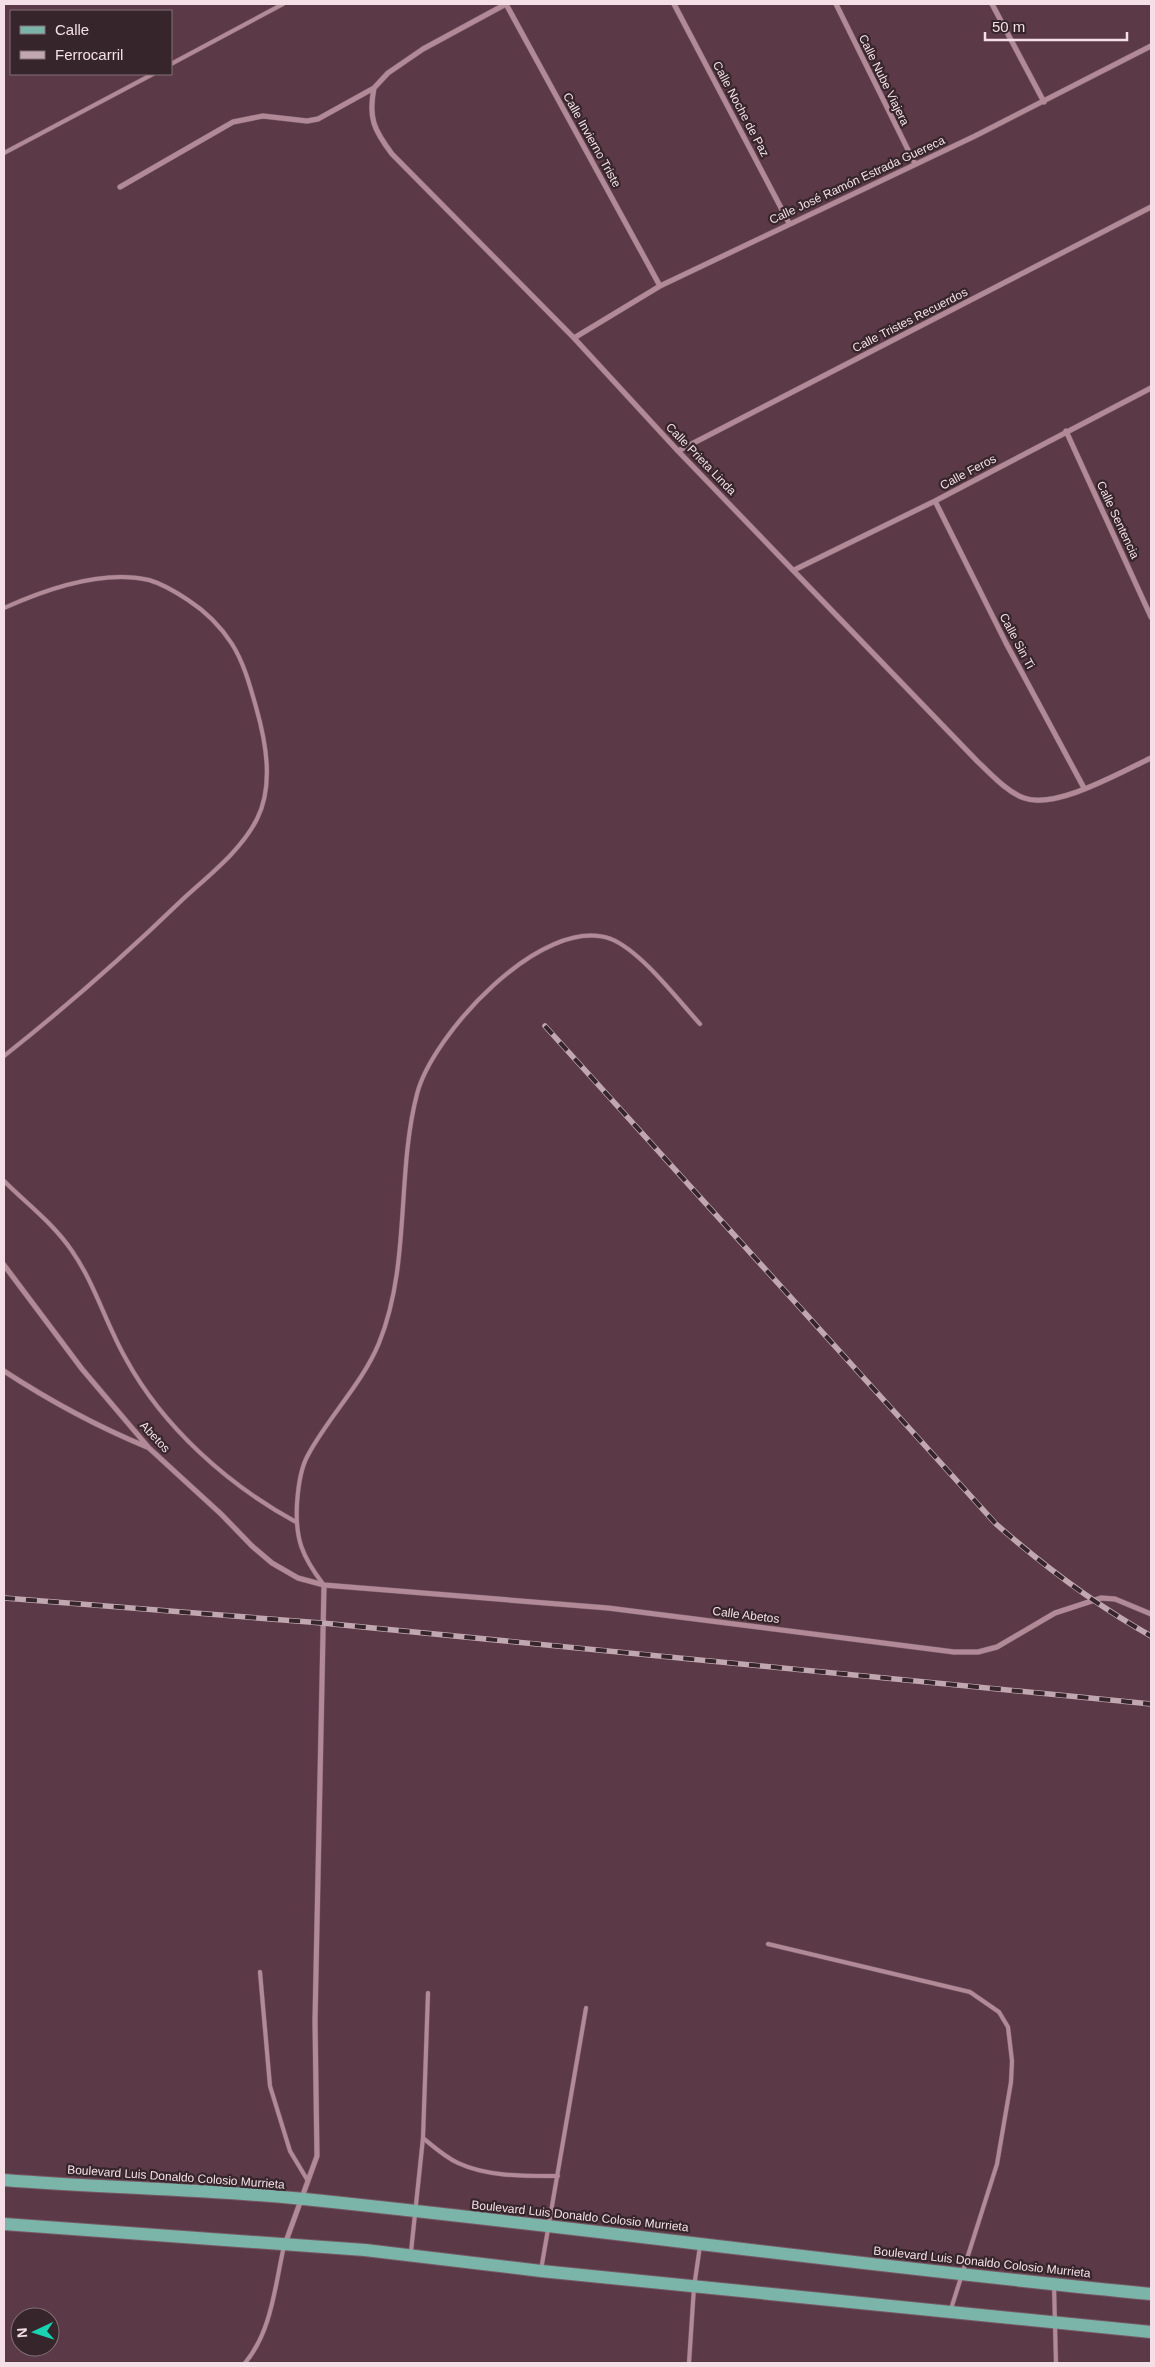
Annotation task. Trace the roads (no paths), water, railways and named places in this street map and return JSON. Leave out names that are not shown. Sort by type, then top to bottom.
[{"type":"main road","name":"Boulevard Luis Donaldo Colosio Murrieta","points":[[4,2180],[301,2199],[700,2243],[963,2275],[1151,2294]]},
{"type":"main road","points":[[4,2224],[54,2230],[285,2244],[1054,2324],[1151,2332]]},
{"type":"street","points":[[120,187],[233,122],[263,116],[307,121],[318,119],[374,88],[388,73],[422,50],[506,4]]},
{"type":"street","name":"Calle Invierno Triste","points":[[506,4],[660,286]]},
{"type":"street","name":"Calle Noche de Paz","points":[[674,4],[789,223]]},
{"type":"street","name":"Calle Nube Viajera","points":[[836,4],[915,164]]},
{"type":"street","points":[[992,4],[1044,102]]},
{"type":"street","name":"Calle José Ramón Estrada Guereca","points":[[574,338],[660,286],[1044,102],[1151,46]]},
{"type":"street","name":"Calle Prieta Linda","points":[[374,88],[370,106],[372,119],[380,138],[392,154],[574,338],[678,451],[978,762],[1004,785],[1022,798],[1035,801],[1060,796],[1084,788],[1151,758]]},
{"type":"street","name":"Calle Tristes Recuerdos","points":[[678,451],[1151,207]]},
{"type":"street","name":"Calle Feros","points":[[794,570],[934,501],[1151,388]]},
{"type":"street","name":"Calle Sentencia","points":[[1066,431],[1151,617]]},
{"type":"street","name":"Calle Sin Ti","points":[[934,501],[1006,643],[1084,788]]},
{"type":"street","name":"Abetos","points":[[4,1265],[82,1369],[149,1448],[272,1563],[298,1578],[324,1585]]},
{"type":"street","points":[[4,1371],[50,1401],[101,1428],[149,1448]]},
{"type":"street","points":[[285,2244],[317,2156],[315,2021],[324,1585]]},
{"type":"street","name":"Calle Abetos","points":[[324,1585],[608,1608],[954,1652],[978,1652],[997,1647],[1055,1613],[1101,1598],[1115,1599],[1151,1614]]},
{"type":"lane","points":[[172,63],[283,4]]},
{"type":"lane","points":[[4,153],[151,75]]},
{"type":"lane","points":[[4,608],[72,584],[106,578],[149,580],[170,589],[199,607],[217,624],[232,645],[254,700],[261,724],[267,761],[263,802],[256,819],[240,844],[119,960],[70,1004],[4,1056]]},
{"type":"lane","points":[[324,1585],[301,1549],[296,1522],[300,1476],[307,1456],[367,1369],[380,1342],[390,1308],[398,1263],[409,1143],[417,1093],[426,1068],[446,1038],[505,974],[531,956],[572,938],[610,939],[628,950],[651,971],[700,1024]]},
{"type":"lane","points":[[4,1181],[55,1228],[73,1252],[91,1283],[125,1358],[143,1389],[182,1434],[255,1497],[296,1522]]},
{"type":"lane","points":[[768,1944],[970,1992],[986,2000],[999,2012],[1008,2027],[1012,2061],[1011,2082],[998,2164],[949,2313]]},
{"type":"lane","points":[[260,1972],[270,2086],[290,2151],[308,2181]]},
{"type":"lane","points":[[410,2256],[423,2138],[428,1993]]},
{"type":"lane","points":[[541,2271],[586,2008]]},
{"type":"lane","points":[[423,2138],[442,2154],[470,2168],[516,2175],[558,2176]]},
{"type":"lane","points":[[690,2363],[694,2287],[700,2243]]},
{"type":"lane","points":[[245,2363],[258,2346],[265,2330],[285,2244]]},
{"type":"lane","points":[[1054,2284],[1056,2363]]},
{"type":"railway","points":[[545,1026],[996,1524],[1070,1584],[1151,1636]]},
{"type":"railway","points":[[4,1598],[322,1623],[1151,1704]]}]
